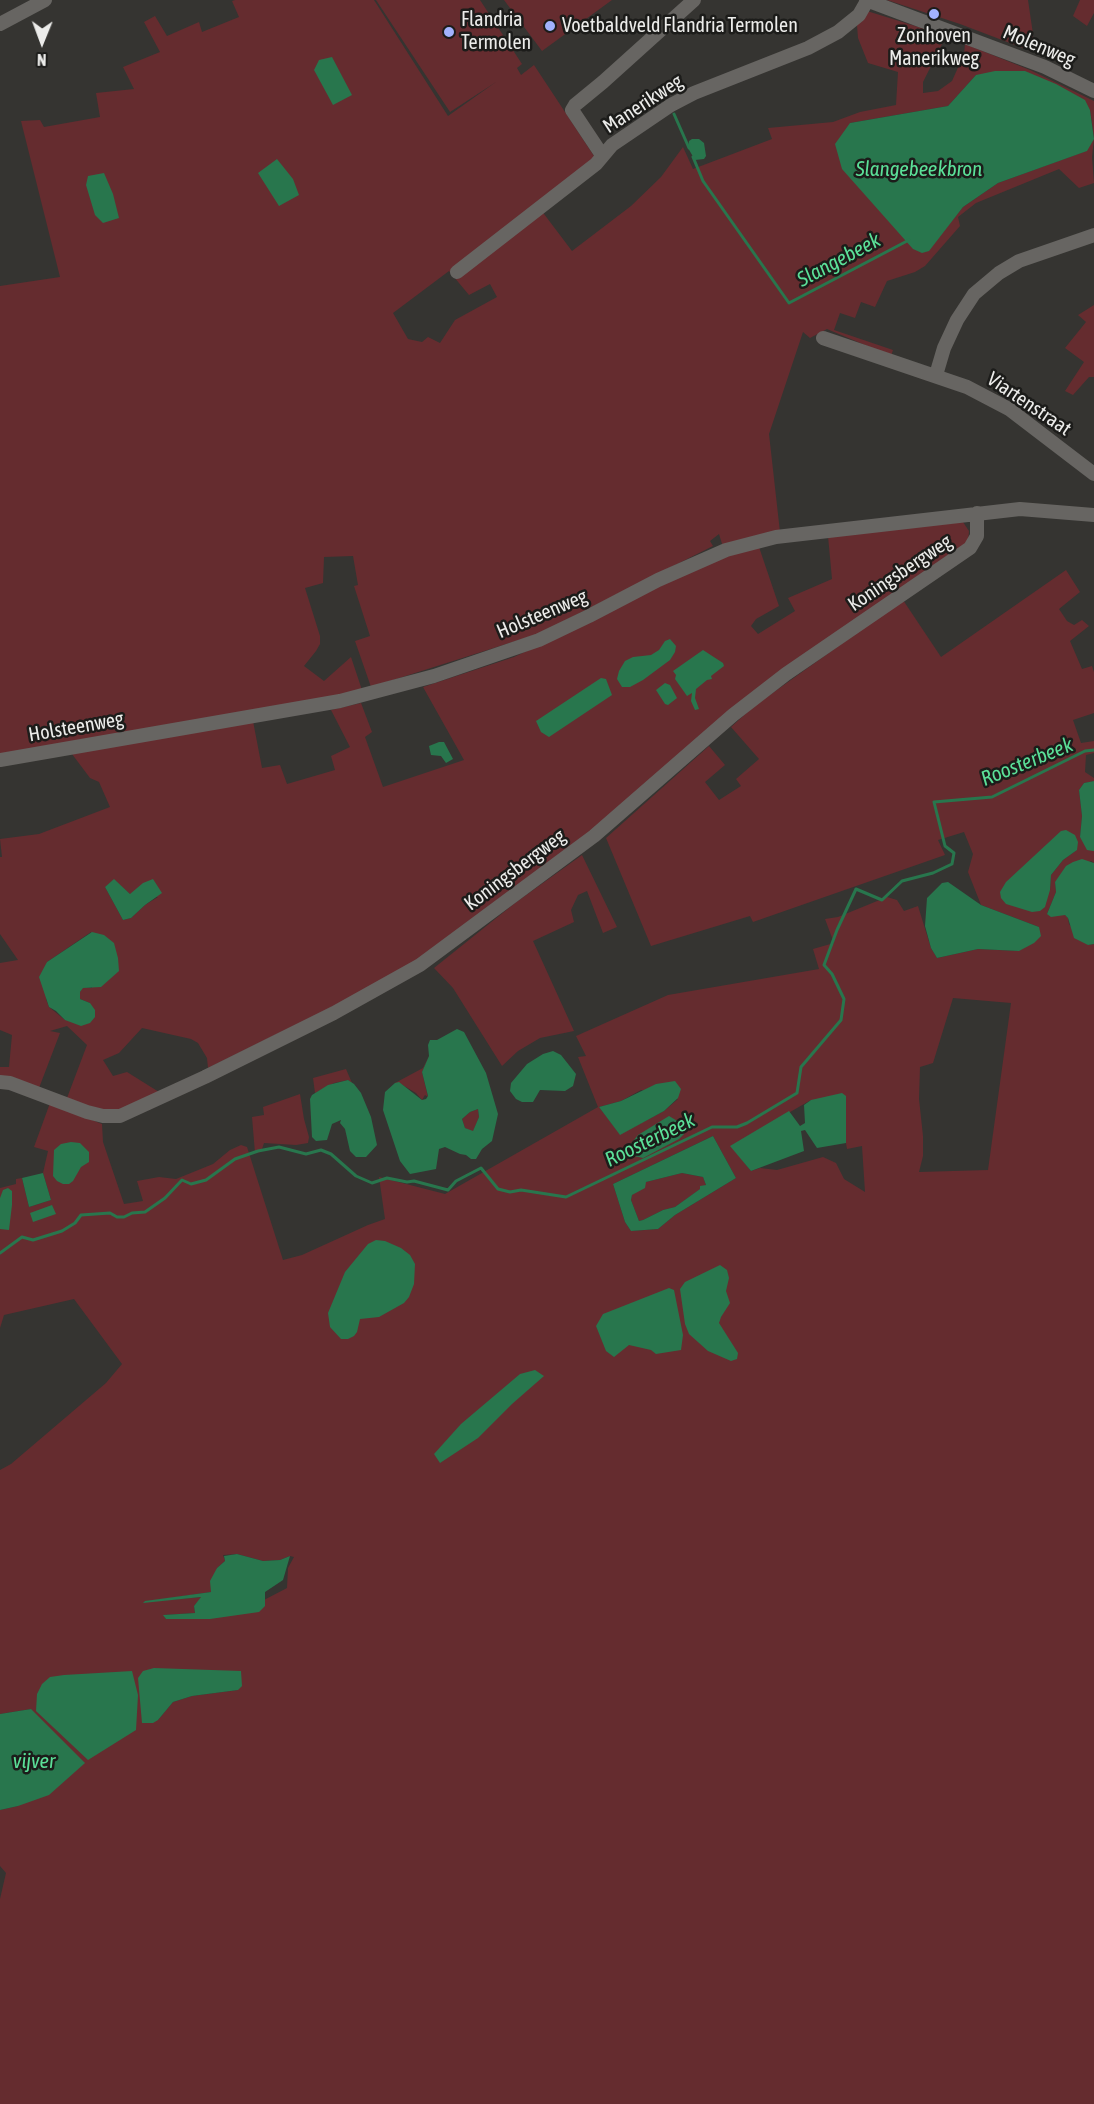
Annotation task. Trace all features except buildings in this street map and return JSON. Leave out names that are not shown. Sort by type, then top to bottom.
[{"type":"street","points":[[0,24],[45,0]]},
{"type":"street","points":[[602,155],[572,110],[574,105],[694,0]]},
{"type":"street","name":"Manerikweg","points":[[457,272],[596,164],[612,145],[671,105],[694,93],[808,48],[838,32],[859,15],[867,0]]},
{"type":"street","name":"Molenweg","points":[[867,0],[1045,67],[1094,92]]},
{"type":"street","points":[[936,375],[944,348],[957,320],[974,294],[999,273],[1019,261],[1094,235]]},
{"type":"street","name":"Viartenstraat","points":[[824,338],[968,387],[1009,409],[1094,474]]},
{"type":"street","name":"Holsteenweg","points":[[0,760],[340,701],[434,676],[539,640],[658,580],[726,550],[776,537],[1020,509],[1094,515]]},
{"type":"street","name":"Koningsbergweg","points":[[0,1082],[10,1083],[87,1112],[104,1116],[120,1116],[334,1013],[420,966],[594,836],[733,715],[786,674],[970,548],[977,536],[977,513]]},
{"type":"shaded area","points":[[374,0],[448,116],[496,82],[450,112],[376,0],[480,0],[522,64],[517,68],[521,75],[534,65],[594,156],[595,161],[541,210],[572,251],[631,206],[661,177],[683,147],[693,169],[772,139],[768,128],[833,122],[860,112],[896,105],[898,72],[868,63],[858,38],[857,25],[867,11],[941,34],[942,44],[923,82],[923,93],[938,91],[952,81],[964,54],[965,44],[1030,70],[1094,101],[1094,137],[1090,110],[976,75],[948,106],[850,123],[933,244],[963,207],[998,183],[1086,151],[1094,139],[1092,157],[1094,183],[1079,188],[1059,169],[976,203],[958,217],[960,226],[925,266],[915,272],[887,281],[875,307],[861,302],[855,318],[840,313],[834,330],[893,350],[891,356],[827,329],[810,338],[803,332],[769,434],[780,532],[723,547],[719,534],[710,541],[713,546],[538,634],[371,687],[355,641],[370,636],[354,586],[358,585],[353,556],[324,557],[323,583],[305,588],[320,636],[320,644],[304,666],[324,681],[351,657],[362,690],[335,697],[0,755],[0,286],[60,277],[21,121],[40,120],[44,127],[100,117],[96,93],[134,89],[123,67],[160,52],[144,22],[155,16],[167,36],[199,22],[202,32],[239,17],[232,1]],"holes":[[[449,271],[469,295],[490,284],[497,297],[455,320],[440,343],[428,337],[422,342],[408,339],[393,313]]]},
{"type":"shaded area","name":"Voetbaldveld Flandria Termolen","points":[[504,0],[612,0],[542,51]]},
{"type":"shaded area","points":[[887,0],[1028,0],[1033,34],[1031,51],[960,24]]},
{"type":"shaded area","points":[[1080,0],[1094,0],[1094,13],[1087,26],[1073,16]]},
{"type":"shaded area","points":[[1094,305],[1094,377],[1089,377],[1073,395],[1065,391],[1084,362],[1065,348],[1086,322],[1078,315]]},
{"type":"shaded area","points":[[963,522],[969,531],[968,542],[821,647],[597,828],[417,962],[208,1068],[207,1058],[198,1043],[191,1039],[142,1028],[119,1053],[103,1060],[113,1076],[127,1072],[159,1092],[116,1111],[96,1109],[67,1098],[87,1045],[67,1026],[50,1031],[60,1033],[39,1088],[0,1077],[0,1067],[9,1067],[12,1035],[0,1030],[0,963],[18,960],[0,934],[0,857],[2,857],[0,839],[39,834],[110,807],[99,782],[90,778],[72,754],[253,721],[262,768],[280,765],[287,784],[335,770],[331,756],[350,747],[331,710],[361,703],[372,732],[365,737],[383,787],[464,760],[423,687],[514,657],[662,584],[731,554],[759,547],[779,606],[756,619],[751,626],[758,634],[795,611],[788,598],[832,579],[828,536]],"holes":[[[114,880],[130,894],[158,897],[131,918],[123,920],[105,887]],[[91,932],[92,988],[83,987],[80,992],[80,999],[90,1003],[65,1020],[49,1007],[46,999],[47,962]]]},
{"type":"shaded area","points":[[1066,570],[1080,592],[1059,609],[1067,621],[1074,625],[1082,620],[1089,626],[1070,641],[1082,669],[1092,666],[1094,672],[1094,713],[1073,720],[1081,743],[1094,741],[1094,753],[1086,755],[1085,772],[1094,778],[1094,781],[1084,783],[1079,790],[1082,816],[1080,837],[1094,851],[1094,863],[1091,861],[1055,882],[1056,892],[1047,914],[1065,915],[1069,924],[1088,945],[1094,944],[1094,2104],[0,2104],[0,1899],[6,1873],[0,1866],[0,1810],[18,1806],[31,1709],[0,1714],[0,1470],[11,1464],[106,1383],[122,1364],[74,1299],[4,1315],[0,1328],[0,1188],[16,1184],[16,1179],[22,1178],[29,1207],[51,1200],[43,1173],[48,1151],[34,1147],[50,1103],[102,1124],[103,1142],[124,1204],[143,1201],[137,1181],[159,1177],[176,1179],[213,1164],[230,1150],[241,1145],[247,1147],[283,1260],[302,1255],[385,1219],[379,1177],[445,1194],[598,1107],[578,1057],[586,1056],[576,1036],[668,995],[819,969],[813,949],[834,943],[825,919],[838,917],[887,897],[897,900],[904,911],[918,906],[931,948],[937,958],[978,949],[1019,951],[1039,927],[981,905],[968,872],[973,854],[964,832],[938,840],[945,855],[753,922],[750,916],[651,946],[606,838],[709,746],[725,765],[705,782],[719,800],[741,786],[736,779],[759,759],[731,727],[753,707],[903,600],[941,657]],"holes":[[[1077,850],[1063,860],[1051,875],[1050,890],[1000,892]],[[953,998],[1011,1003],[988,1170],[919,1172],[923,1156],[919,1099],[920,1067],[933,1063]],[[641,1090],[678,1099],[664,1111],[620,1134],[599,1107],[621,1101]],[[811,1100],[846,1143],[847,1149],[862,1146],[865,1192],[844,1179],[836,1163],[823,1157],[777,1170],[760,1168],[751,1171],[731,1146]],[[713,1136],[736,1178],[675,1215],[658,1229],[631,1231],[625,1222],[613,1184]],[[237,1554],[263,1561],[294,1557],[288,1568],[287,1588],[264,1600],[166,1619],[164,1615],[195,1613],[194,1606],[202,1597],[144,1602],[211,1592],[217,1568],[225,1561],[223,1555]],[[154,1668],[238,1690],[192,1696],[173,1702],[158,1720]]]},
{"type":"shaded area","points":[[582,855],[617,927],[603,933],[587,891],[578,895],[571,910],[574,922],[533,941],[574,1031],[540,1038],[518,1051],[502,1066],[453,988],[434,968],[515,903]]},
{"type":"shaded area","points":[[429,1056],[422,1072],[428,1097],[425,1095],[422,1100],[416,1093],[395,1083],[423,1068]]},
{"type":"shaded area","points":[[346,1069],[352,1083],[348,1080],[334,1083],[315,1093],[313,1078]]},
{"type":"shaded area","points":[[300,1094],[309,1137],[308,1143],[296,1145],[264,1143],[261,1152],[255,1153],[252,1117],[264,1115],[263,1107]]},
{"type":"shaded area","points":[[478,1109],[479,1117],[473,1132],[465,1128],[462,1119]]},
{"type":"shaded area","points":[[682,1173],[703,1177],[706,1185],[675,1207],[639,1221],[631,1200],[632,1195],[646,1182]]},
{"type":"water","points":[[332,57],[352,95],[333,105],[314,70],[319,60]]},
{"type":"water","name":"Slangebeekbron","points":[[995,71],[1025,71],[1085,100],[1090,110],[1094,139],[1087,151],[998,183],[963,207],[929,251],[922,253],[913,249],[842,169],[835,144],[850,123],[948,106],[976,75]]},
{"type":"water","points":[[699,139],[704,143],[706,156],[704,159],[695,160],[688,148],[689,141]]},
{"type":"water","points":[[277,159],[293,179],[299,195],[279,206],[258,173]]},
{"type":"water","points":[[104,173],[113,194],[119,218],[103,223],[95,215],[86,185],[88,176]]},
{"type":"water","points":[[670,639],[676,646],[670,660],[643,680],[630,687],[622,687],[617,679],[625,661],[633,657],[651,655]]},
{"type":"water","points":[[703,650],[724,666],[711,676],[712,679],[707,680],[696,689],[695,698],[699,709],[695,710],[691,701],[692,693],[687,696],[675,679],[676,675],[673,671]]},
{"type":"water","points":[[601,678],[606,679],[612,695],[549,737],[541,732],[536,721]]},
{"type":"water","points":[[665,683],[670,685],[677,698],[668,705],[656,690]]},
{"type":"water","points":[[444,742],[453,759],[446,763],[441,756],[431,755],[429,746]]},
{"type":"water","points":[[1094,781],[1093,851],[1087,850],[1080,837],[1082,816],[1079,790],[1084,783]]},
{"type":"water","points":[[1066,830],[1075,835],[1078,842],[1077,850],[1063,860],[1051,875],[1045,907],[1040,911],[1032,912],[1006,904],[1000,892],[1006,882],[1061,831]]},
{"type":"water","points":[[1082,859],[1094,863],[1094,944],[1088,945],[1074,938],[1065,915],[1051,917],[1047,914],[1056,892],[1055,882],[1066,866]]},
{"type":"water","points":[[114,879],[130,894],[143,883],[153,879],[162,893],[131,918],[123,920],[105,887]]},
{"type":"water","points":[[948,882],[981,905],[1039,927],[1041,936],[1034,943],[1019,951],[978,949],[937,958],[931,948],[925,926],[927,898],[942,883]]},
{"type":"water","points":[[92,932],[104,935],[114,943],[119,971],[101,987],[83,988],[80,992],[80,999],[90,1003],[95,1010],[95,1017],[90,1023],[81,1026],[65,1020],[49,1007],[39,977],[47,962]]},
{"type":"water","points":[[457,1029],[464,1032],[486,1073],[498,1114],[492,1141],[482,1149],[476,1159],[471,1159],[445,1147],[439,1149],[436,1169],[410,1174],[400,1161],[383,1110],[385,1092],[399,1082],[422,1100],[426,1099],[428,1096],[422,1072],[429,1056],[430,1040],[437,1040]],"holes":[[[478,1109],[479,1117],[473,1131],[465,1128],[462,1119],[470,1112]]]},
{"type":"water","points":[[553,1051],[561,1055],[576,1074],[573,1086],[565,1091],[540,1090],[533,1102],[522,1102],[516,1099],[510,1091],[511,1083],[527,1064]]},
{"type":"water","points":[[348,1080],[361,1093],[371,1117],[377,1145],[366,1157],[356,1157],[350,1151],[341,1120],[332,1124],[327,1140],[316,1141],[312,1137],[310,1099],[312,1095],[328,1085]]},
{"type":"water","points":[[675,1081],[681,1089],[678,1098],[664,1111],[620,1135],[599,1107],[621,1101],[656,1084]]},
{"type":"water","points":[[842,1093],[846,1096],[846,1143],[817,1148],[805,1130],[801,1131],[804,1151],[751,1171],[730,1146],[789,1111],[800,1126],[805,1123],[804,1105],[811,1100]]},
{"type":"water","points":[[669,1116],[679,1122],[684,1134],[643,1158],[634,1156],[630,1145],[638,1135]]},
{"type":"water","points":[[713,1136],[736,1178],[675,1215],[658,1229],[631,1231],[625,1222],[613,1184]],"holes":[[[682,1173],[703,1177],[706,1185],[700,1186],[700,1189],[675,1207],[639,1221],[631,1200],[632,1195],[645,1188],[646,1182]]]},
{"type":"water","points":[[80,1143],[89,1152],[89,1162],[81,1167],[73,1181],[63,1184],[53,1176],[54,1150],[61,1144]]},
{"type":"water","points":[[43,1173],[51,1200],[29,1207],[22,1178]]},
{"type":"water","points":[[8,1188],[12,1191],[9,1230],[0,1229],[0,1198],[3,1190]]},
{"type":"water","points":[[52,1205],[56,1214],[33,1222],[30,1213]]},
{"type":"water","points":[[376,1240],[401,1248],[410,1255],[415,1264],[414,1284],[404,1303],[379,1317],[360,1319],[354,1336],[341,1339],[330,1327],[328,1313],[345,1272],[368,1244]]},
{"type":"water","points":[[720,1265],[727,1270],[729,1278],[726,1291],[730,1303],[719,1323],[738,1353],[737,1359],[731,1361],[708,1351],[689,1334],[685,1324],[680,1289],[685,1282]]},
{"type":"water","points":[[669,1288],[674,1290],[683,1335],[681,1350],[656,1354],[651,1350],[629,1345],[614,1357],[606,1351],[596,1326],[603,1314]]},
{"type":"water","points":[[535,1370],[544,1376],[478,1438],[440,1463],[434,1454],[461,1424],[520,1374]]},
{"type":"water","points":[[237,1554],[263,1561],[280,1560],[290,1556],[283,1580],[265,1592],[265,1606],[259,1612],[210,1619],[166,1619],[163,1615],[195,1613],[194,1606],[201,1597],[143,1603],[211,1592],[210,1581],[217,1568],[225,1561],[224,1556]]},
{"type":"water","points":[[154,1668],[241,1671],[242,1686],[238,1690],[192,1696],[173,1702],[158,1720],[153,1723],[142,1723],[138,1678],[143,1671]]},
{"type":"water","points":[[132,1671],[138,1695],[136,1730],[88,1760],[36,1711],[37,1694],[42,1684],[50,1677]]},
{"type":"water","name":"vijver","points":[[31,1709],[85,1763],[49,1795],[0,1810],[0,1714]]},
{"type":"waterway","name":"Slangebeek","points":[[674,114],[689,148]]},
{"type":"waterway","name":"Slangebeek","points":[[693,157],[703,181],[789,303],[909,240]]},
{"type":"waterway","name":"Roosterbeek","points":[[0,1253],[22,1237],[33,1240],[62,1231],[75,1223],[81,1215],[110,1213],[117,1217],[124,1217],[132,1213],[145,1212],[165,1198],[182,1180],[191,1184],[206,1180],[235,1159],[279,1147],[306,1154],[321,1150],[331,1154],[356,1176],[372,1183],[387,1178],[414,1181],[448,1190],[456,1181],[481,1168],[498,1189],[566,1197],[712,1127],[737,1127],[747,1123],[797,1093],[801,1067],[841,1020],[844,999],[832,974],[824,965],[856,889],[882,900],[902,881],[933,873],[952,864],[954,853],[945,846],[934,802],[992,797],[1085,751],[1094,750]]},
{"type":"place","name":"Zonhoven Manerikweg","points":[[934,14]]},
{"type":"place","name":"Voetbaldveld Flandria Termolen","points":[[550,26]]},
{"type":"place","name":"Flandria Termolen","points":[[449,32]]}]
